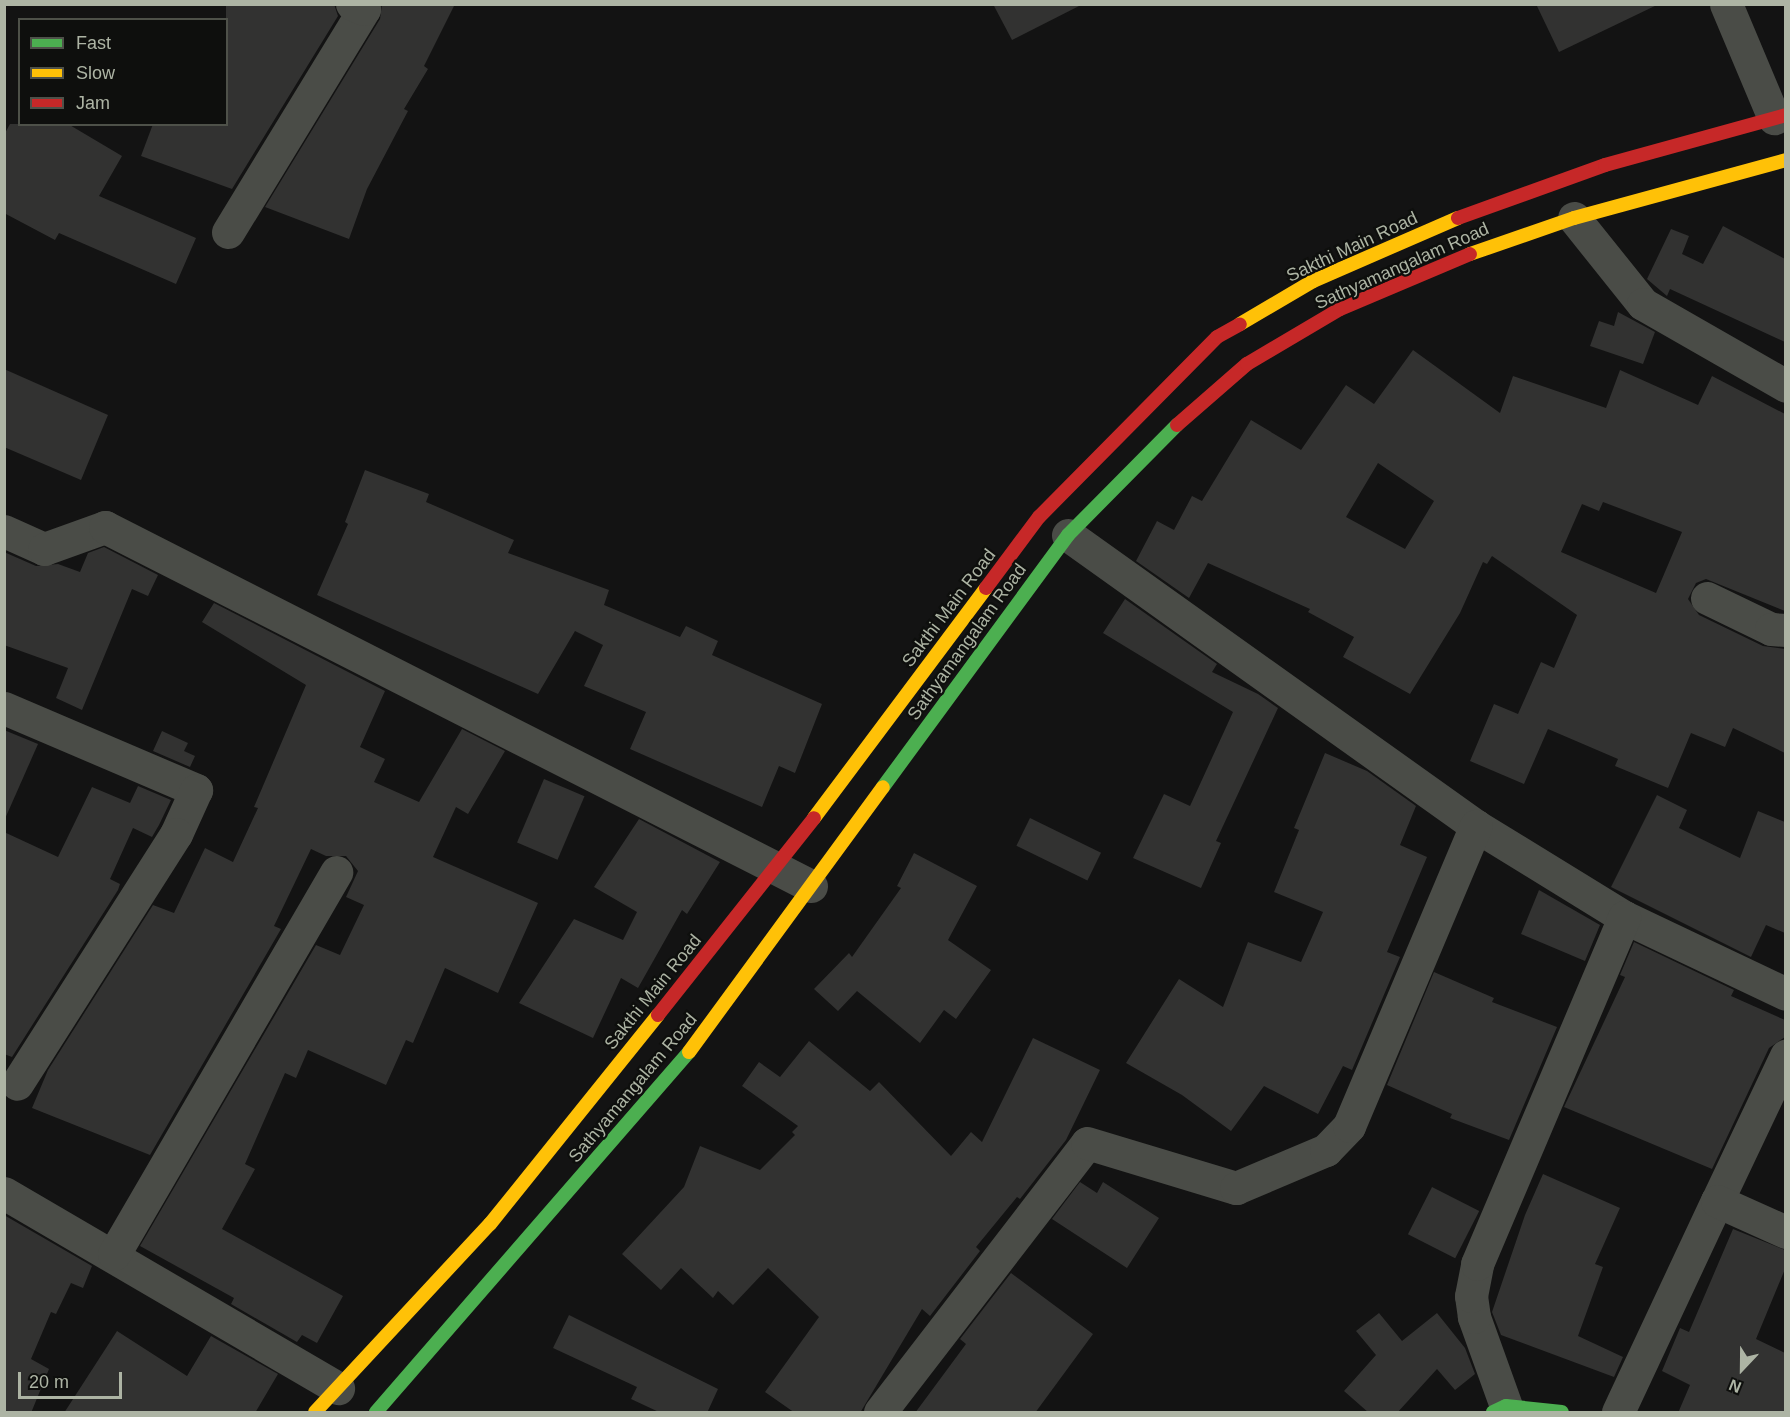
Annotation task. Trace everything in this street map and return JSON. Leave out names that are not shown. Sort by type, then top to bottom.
[{"type":"main road","name":"Sakthi Main Road","points":[[315,1413],[490,1224],[776,868],[1040,517],[1217,337],[1313,281],[1467,214],[1605,165],[1780,117]]},
{"type":"main road","name":"Sathyamangalam Road","points":[[376,1413],[676,1070],[1068,535],[1183,418],[1247,364],[1340,309],[1479,250],[1574,218],[1785,160]]},
{"type":"main road","points":[[1499,1409],[1562,1413]]},
{"type":"street","points":[[1726,4],[1780,117]]},
{"type":"street","points":[[228,232],[361,6]]},
{"type":"street","points":[[1574,218],[1643,304],[1785,386]]},
{"type":"street","points":[[4,531],[44,549],[105,527],[811,886]]},
{"type":"street","points":[[1068,535],[1476,826],[1624,917],[1785,994]]},
{"type":"street","points":[[1707,598],[1771,629],[1785,630]]},
{"type":"street","points":[[4,708],[196,790],[176,834],[9,1089]]},
{"type":"street","points":[[879,1413],[1087,1143],[1236,1188],[1326,1150],[1349,1126],[1476,826]]},
{"type":"street","points":[[114,1254],[336,872]]},
{"type":"street","points":[[1499,1409],[1474,1317],[1471,1296],[1477,1264],[1624,917]]},
{"type":"street","points":[[1618,1413],[1785,1056]]},
{"type":"street","points":[[4,1193],[114,1254],[338,1388]]},
{"type":"street","points":[[1717,1201],[1785,1232]]},
{"type":"building","points":[[226,4],[334,4],[338,16],[232,189],[141,156],[152,126],[228,126],[228,18],[226,18]]},
{"type":"building","points":[[382,4],[455,4],[424,66],[428,69],[404,109],[408,111],[367,189],[349,239],[265,207],[380,19]]},
{"type":"building","points":[[993,4],[1083,4],[1012,40]]},
{"type":"building","points":[[1536,4],[1659,4],[1559,52]]},
{"type":"building","points":[[10,124],[71,126],[122,156],[99,196],[196,238],[176,284],[59,233],[55,240],[4,213],[4,135]]},
{"type":"building","points":[[1723,226],[1785,259],[1785,342],[1670,289],[1667,296],[1647,279],[1671,229],[1689,236],[1682,254],[1703,264]]},
{"type":"building","points":[[1618,312],[1655,332],[1643,364],[1590,346],[1599,321],[1614,326]]},
{"type":"building","points":[[1413,350],[1500,413],[1513,376],[1606,408],[1620,370],[1698,405],[1712,376],[1785,414],[1785,611],[1706,579],[1696,583],[1688,599],[1699,615],[1763,646],[1785,649],[1785,753],[1733,728],[1725,747],[1691,733],[1668,788],[1615,766],[1618,759],[1548,729],[1524,784],[1470,761],[1494,704],[1518,714],[1541,662],[1554,668],[1577,615],[1492,556],[1487,564],[1483,562],[1460,613],[1410,694],[1343,657],[1354,637],[1308,612],[1310,609],[1208,563],[1189,598],[1136,561],[1157,521],[1174,530],[1192,496],[1202,501],[1251,420],[1301,450],[1346,385],[1374,404]],"holes":[[[1378,463],[1434,501],[1405,549],[1346,517]],[[1603,502],[1682,532],[1656,593],[1561,552],[1582,504],[1599,511]]]},
{"type":"building","points":[[4,369],[108,415],[81,480],[4,447]]},
{"type":"building","points":[[365,470],[429,494],[426,502],[514,540],[508,553],[609,590],[604,605],[680,637],[686,626],[718,641],[712,655],[822,704],[795,773],[779,766],[762,807],[630,749],[646,712],[584,686],[603,645],[575,631],[538,694],[317,595],[348,524],[345,522]]},
{"type":"building","points":[[104,547],[158,575],[148,596],[132,589],[82,710],[56,698],[68,668],[4,645],[4,552],[36,566],[58,564],[80,572],[88,553]]},
{"type":"building","points":[[1125,599],[1217,664],[1212,672],[1258,694],[1278,708],[1216,841],[1221,843],[1201,888],[1133,858],[1164,794],[1190,806],[1233,712],[1103,633]]},
{"type":"building","points":[[214,603],[385,691],[360,747],[385,759],[374,782],[419,802],[462,729],[505,751],[468,814],[456,807],[433,857],[538,903],[498,993],[445,968],[413,1043],[406,1040],[386,1085],[308,1050],[296,1078],[285,1073],[245,1164],[255,1169],[222,1229],[343,1296],[317,1343],[302,1335],[297,1342],[231,1304],[234,1298],[140,1246],[316,945],[340,955],[364,905],[346,897],[358,871],[346,856],[326,856],[311,849],[274,926],[281,929],[150,1155],[32,1108],[48,1070],[153,905],[174,913],[205,848],[233,862],[258,808],[254,807],[306,685],[202,622]]},
{"type":"building","points":[[4,730],[38,744],[4,821]]},
{"type":"building","points":[[162,731],[188,743],[184,751],[195,756],[190,767],[153,751]]},
{"type":"building","points":[[1325,753],[1367,771],[1416,806],[1400,845],[1427,857],[1387,952],[1400,957],[1352,1070],[1343,1066],[1318,1114],[1264,1086],[1231,1131],[1182,1095],[1126,1063],[1179,979],[1223,1007],[1248,942],[1301,962],[1323,912],[1274,892],[1299,830],[1294,828]]},
{"type":"building","points":[[544,779],[585,796],[558,860],[517,843]]},
{"type":"building","points":[[138,786],[171,800],[159,825],[152,837],[133,828],[110,879],[120,884],[118,890],[12,1057],[4,1054],[4,832],[58,857],[92,787],[130,803]]},
{"type":"building","points":[[1657,795],[1687,810],[1679,828],[1740,858],[1758,811],[1785,822],[1785,933],[1766,925],[1751,957],[1611,887]]},
{"type":"building","points":[[1030,818],[1101,853],[1087,880],[1016,846]]},
{"type":"building","points":[[639,819],[720,862],[687,914],[682,910],[638,988],[621,978],[593,1038],[519,1003],[574,919],[623,940],[637,912],[594,887]]},
{"type":"building","points":[[914,853],[977,886],[948,940],[991,970],[956,1019],[944,1010],[920,1043],[857,991],[838,1011],[814,989],[849,953],[852,957],[901,888],[897,886]]},
{"type":"building","points":[[1539,890],[1600,925],[1585,961],[1521,934]]},
{"type":"building","points":[[1634,942],[1734,990],[1731,996],[1785,1020],[1785,1037],[1769,1048],[1712,1169],[1564,1107],[1625,977],[1620,975]]},
{"type":"building","points":[[1434,972],[1494,998],[1492,1002],[1557,1027],[1509,1140],[1450,1118],[1452,1114],[1387,1085]]},
{"type":"building","points":[[1033,1038],[1100,1070],[1066,1140],[1020,1199],[1017,1197],[976,1247],[980,1251],[930,1316],[922,1309],[860,1413],[795,1413],[765,1392],[819,1317],[768,1268],[733,1305],[718,1291],[713,1298],[681,1268],[661,1290],[622,1254],[684,1187],[700,1146],[760,1170],[795,1135],[792,1132],[798,1126],[742,1086],[759,1062],[780,1077],[809,1041],[870,1091],[879,1082],[951,1156],[971,1132],[982,1142]]},
{"type":"building","points":[[1543,1174],[1620,1208],[1595,1264],[1603,1267],[1578,1336],[1623,1357],[1614,1377],[1501,1335],[1492,1312],[1525,1215]]},
{"type":"building","points":[[1080,1182],[1097,1193],[1103,1182],[1159,1218],[1127,1268],[1052,1219]]},
{"type":"building","points":[[1432,1187],[1479,1211],[1455,1258],[1408,1234]]},
{"type":"building","points":[[4,1215],[92,1266],[83,1288],[71,1283],[56,1314],[51,1312],[31,1359],[49,1369],[31,1413],[4,1413]]},
{"type":"building","points":[[1733,1229],[1785,1250],[1785,1269],[1756,1339],[1785,1353],[1785,1413],[1678,1413],[1690,1385],[1662,1371],[1680,1328],[1689,1332]]},
{"type":"building","points":[[1011,1273],[1093,1334],[1035,1413],[915,1413],[966,1344],[960,1339]]},
{"type":"building","points":[[1379,1313],[1402,1341],[1437,1313],[1465,1348],[1475,1374],[1455,1390],[1437,1369],[1397,1413],[1369,1413],[1344,1391],[1376,1355],[1356,1331]]},
{"type":"building","points":[[569,1315],[718,1389],[707,1413],[661,1413],[631,1399],[637,1387],[553,1348]]},
{"type":"building","points":[[117,1331],[187,1376],[211,1336],[278,1374],[255,1413],[64,1413]]},
{"type":"traffic: fast","points":[[883,787],[1068,535],[1177,425]]},
{"type":"traffic: fast","points":[[376,1412],[689,1052]]},
{"type":"traffic: fast","points":[[1493,1412],[1506,1406],[1562,1412]]},
{"type":"traffic: slow","points":[[1470,254],[1574,218],[1786,160]]},
{"type":"traffic: slow","points":[[1240,324],[1313,281],[1458,218]]},
{"type":"traffic: slow","points":[[814,818],[986,588]]},
{"type":"traffic: slow","points":[[689,1052],[883,787]]},
{"type":"traffic: slow","points":[[315,1412],[490,1224],[658,1015]]},
{"type":"traffic: jam","points":[[1458,218],[1605,165],[1786,115]]},
{"type":"traffic: jam","points":[[1177,425],[1247,364],[1340,309],[1470,254]]},
{"type":"traffic: jam","points":[[986,588],[1039,517],[1217,337],[1240,324]]},
{"type":"traffic: jam","points":[[658,1015],[814,818]]}]
